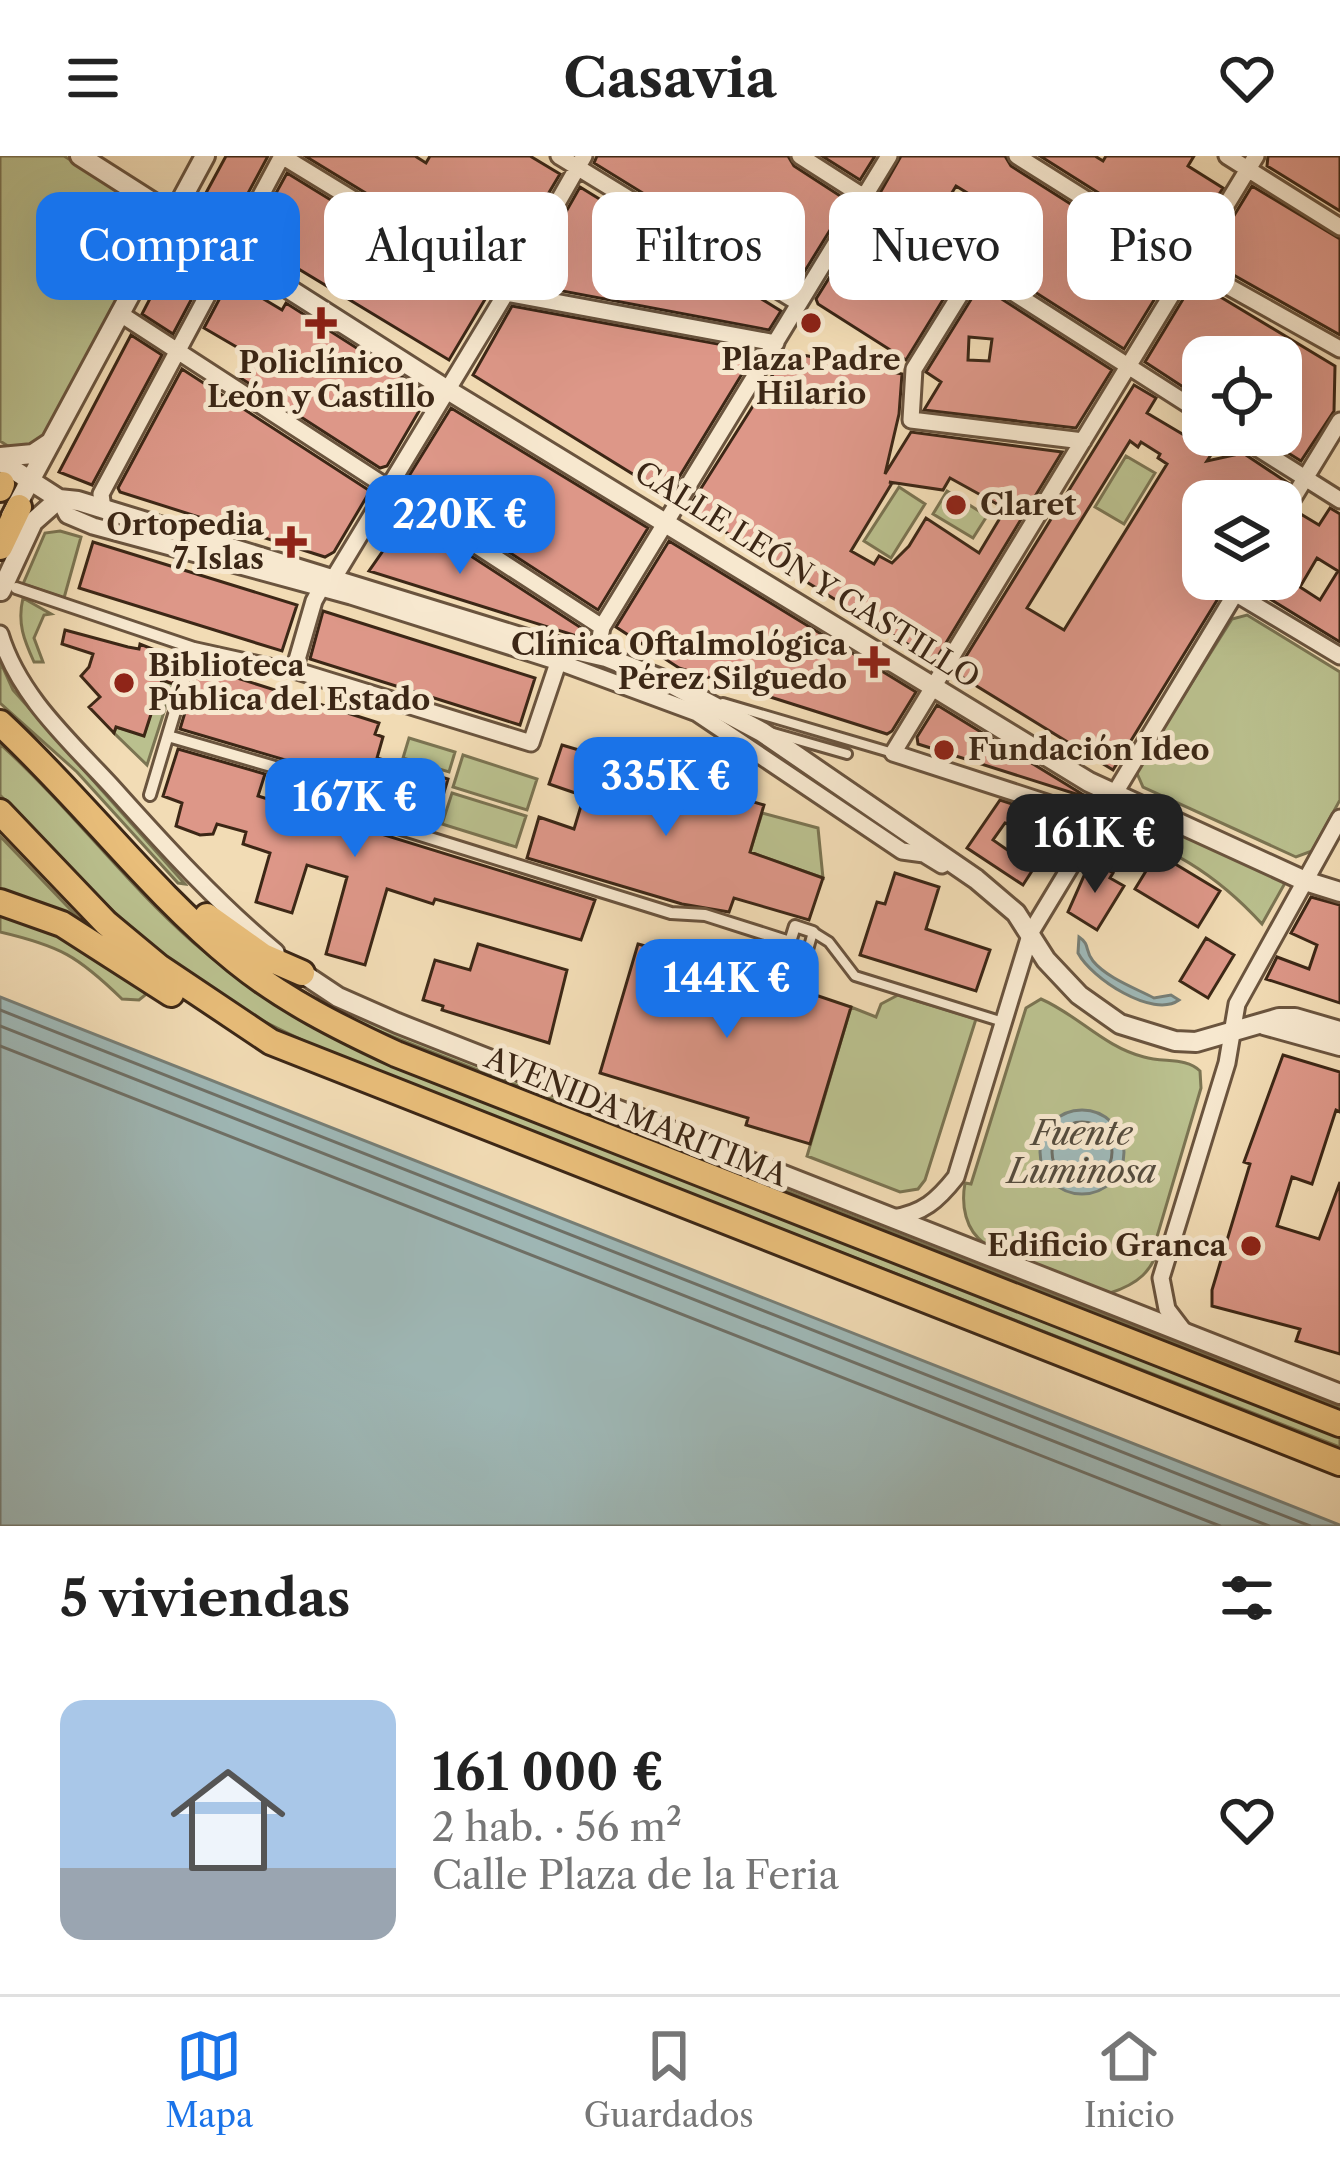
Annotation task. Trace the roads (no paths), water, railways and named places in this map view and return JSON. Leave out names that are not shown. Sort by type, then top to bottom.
[{"type":"highway","points":[[0,548],[3,484]]},
{"type":"highway","name":"AVENIDA MARITIMA","points":[[0,723],[85,806],[171,902],[237,962],[341,1028],[459,1079],[1340,1424]]},
{"type":"highway","points":[[85,806],[214,922],[263,956],[302,973]]},
{"type":"highway","points":[[0,812],[106,923],[159,967],[271,1042]]},
{"type":"highway","points":[[0,902],[62,924],[209,1019],[1340,1463]]},
{"type":"street","name":"CALLE LEÓN Y CASTILLO","points":[[80,156],[137,192]]},
{"type":"street","points":[[186,192],[206,156]]},
{"type":"street","points":[[264,192],[282,156],[341,192]]},
{"type":"street","points":[[559,156],[580,161],[799,303]]},
{"type":"street","points":[[800,156],[856,192]]},
{"type":"street","points":[[867,192],[889,156]]},
{"type":"street","points":[[1017,156],[1074,192]]},
{"type":"street","points":[[1227,156],[1252,163],[1340,227]]},
{"type":"street","points":[[562,192],[580,161]]},
{"type":"street","points":[[1234,192],[1252,163]]},
{"type":"street","points":[[606,657],[599,643],[602,627],[829,254]]},
{"type":"street","points":[[1235,290],[1340,349]]},
{"type":"street","name":"CALLE LEÓN Y CASTILLO","points":[[300,297],[1089,782],[1305,881],[1340,892]]},
{"type":"street","points":[[32,479],[126,300]]},
{"type":"street","points":[[103,509],[101,494],[206,300]]},
{"type":"street","points":[[293,670],[326,585],[501,300]]},
{"type":"street","points":[[548,300],[776,343]]},
{"type":"street","points":[[957,300],[914,369],[911,420],[1083,441]]},
{"type":"street","points":[[1024,300],[1182,401]]},
{"type":"street","points":[[1099,820],[893,753],[1169,300]]},
{"type":"street","points":[[119,313],[602,627]]},
{"type":"street","points":[[1302,484],[1340,421]]},
{"type":"street","points":[[0,529],[3,484],[51,442]]},
{"type":"street","points":[[1269,456],[1340,500]]},
{"type":"street","points":[[3,484],[32,479]]},
{"type":"street","points":[[3,484],[32,479],[59,500],[67,515],[93,526],[326,585]]},
{"type":"street","points":[[3,484],[9,590]]},
{"type":"street","points":[[59,500],[103,509],[326,585],[561,656],[697,713],[902,851],[924,854],[1016,913]]},
{"type":"street","points":[[0,601],[9,590],[32,522],[59,500]]},
{"type":"street","points":[[9,590],[194,648],[293,670],[531,743],[561,656]]},
{"type":"street","points":[[893,1218],[918,1214],[940,1198],[956,1177],[1030,932],[1231,600]]},
{"type":"street","points":[[1259,600],[1340,656]]},
{"type":"street","points":[[0,634],[20,680],[57,727],[242,924],[338,997],[1340,1394]]},
{"type":"street","points":[[150,794],[194,648]]},
{"type":"street","points":[[561,656],[606,657],[762,732],[976,879],[1016,913],[1060,976],[1120,1024],[1175,1041],[1196,1042],[1254,1023],[1295,1018],[1340,1031]]},
{"type":"street","points":[[168,736],[330,783],[324,806],[671,913],[705,915],[790,942],[795,926],[813,932]]},
{"type":"street","points":[[1187,1335],[1168,1309],[1161,1278],[1227,1063],[1237,1004],[1340,818]]},
{"type":"street","points":[[1254,1023],[1340,1046]]},
{"type":"lane","points":[[693,695],[893,753]]},
{"type":"lane","points":[[790,722],[806,740]]},
{"type":"lane","points":[[762,732],[848,754]]},
{"type":"lane","points":[[803,968],[813,932],[829,942],[855,976],[1003,1022]]},
{"type":"water","points":[[1079,937],[1093,961],[1113,978],[1154,998],[1171,995],[1179,1000],[1154,1004],[1109,984],[1078,953]]},
{"type":"water","points":[[0,997],[1340,1525],[1340,1526],[0,1526]]},
{"type":"water","name":"Fuente Luminosa","points":[[1082,1110],[1112,1122],[1124,1152],[1112,1182],[1082,1194],[1052,1182],[1040,1152],[1052,1122]]},
{"type":"place","name":"Policlínico León y Castillo","points":[[321,323]]},
{"type":"place","name":"Plaza Padre Hilario","points":[[811,323]]},
{"type":"place","name":"Claret","points":[[956,505]]},
{"type":"place","name":"Ortopedia 7 Islas","points":[[291,542]]},
{"type":"place","name":"Clínica Oftalmológica Pérez Silguedo","points":[[874,662]]},
{"type":"place","name":"Biblioteca Pública del Estado","points":[[124,683]]},
{"type":"place","name":"Fundación Ideo","points":[[944,750]]},
{"type":"place","name":"Edificio Granca","points":[[1251,1246]]}]
